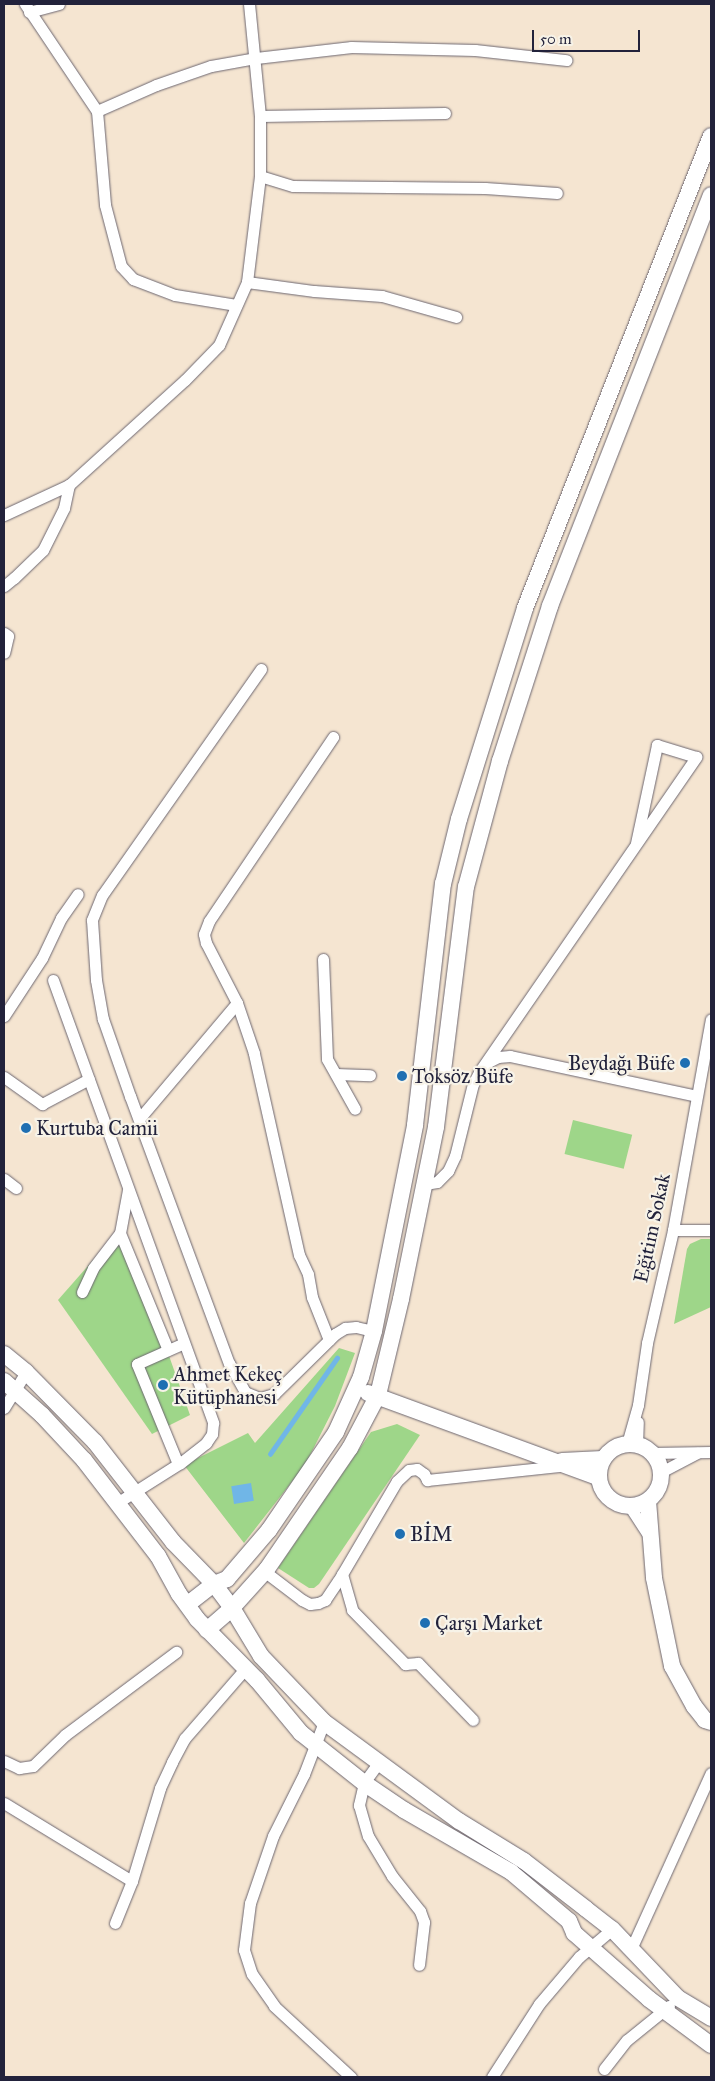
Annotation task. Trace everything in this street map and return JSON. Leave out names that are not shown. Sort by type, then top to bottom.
[{"type":"main road","points":[[188,1604],[214,1584],[227,1579],[269,1530],[336,1432],[356,1389],[374,1331],[415,1125],[443,884],[459,819],[525,608],[711,136]]},
{"type":"main road","points":[[207,1630],[232,1608],[264,1572],[350,1448],[378,1395],[401,1300],[436,1127],[466,887],[500,761],[550,606],[711,195]]},
{"type":"main road","points":[[4,1354],[26,1372],[95,1442],[173,1542],[214,1584],[232,1608],[261,1656],[324,1722],[459,1821],[524,1862],[612,1929],[678,1998],[711,2017]]},
{"type":"main road","points":[[9,1386],[42,1415],[84,1460],[158,1556],[179,1594],[207,1630],[245,1669],[294,1726],[316,1746],[364,1783],[404,1810],[511,1872],[569,1921],[574,1933],[663,2010],[711,2045]]},
{"type":"main road","points":[[356,1389],[378,1395],[598,1477]]},
{"type":"main road","points":[[618,1446],[639,1447],[659,1465],[661,1472],[658,1488],[648,1501],[630,1507],[620,1505],[605,1495],[598,1477],[603,1459],[618,1446]]},
{"type":"main road","points":[[561,1463],[603,1459]]},
{"type":"main road","points":[[648,1501],[654,1578],[672,1666],[694,1706],[705,1720],[711,1722]]},
{"type":"street","points":[[59,4],[27,8],[98,111],[105,204],[121,266],[133,279],[175,295],[236,305]]},
{"type":"street","points":[[4,515],[69,485],[185,380],[219,346],[247,282],[260,176],[260,116],[256,58],[249,4]]},
{"type":"street","points":[[98,111],[156,85],[211,66],[256,58],[351,47],[474,50],[566,60]]},
{"type":"street","points":[[260,116],[445,113]]},
{"type":"street","points":[[260,176],[293,186],[485,188],[557,193]]},
{"type":"street","points":[[247,282],[314,292],[382,296],[456,317]]},
{"type":"street","points":[[4,586],[42,550],[64,508],[69,485]]},
{"type":"street","points":[[4,633],[8,636],[4,653]]},
{"type":"street","points":[[261,668],[96,906],[92,920],[96,980],[103,1019],[139,1119],[230,1363],[245,1392],[260,1398],[274,1394],[329,1340],[345,1328],[356,1327],[374,1331]]},
{"type":"street","points":[[329,1340],[312,1297],[308,1274],[299,1255],[254,1053],[237,1003],[206,943],[205,927],[333,737]]},
{"type":"street","points":[[424,1184],[437,1182],[448,1171],[455,1156],[473,1084],[479,1072],[696,757],[657,745],[636,843]]},
{"type":"street","points":[[4,1016],[42,958],[62,918],[78,894]]},
{"type":"street","points":[[323,959],[328,1059],[355,1109]]},
{"type":"street","points":[[53,980],[184,1343],[213,1429],[209,1440],[178,1464],[116,1503]]},
{"type":"street","points":[[139,1119],[237,1003]]},
{"type":"street","name":"Eğitim Sokak","points":[[639,1447],[638,1405],[647,1343],[673,1230],[711,1019]]},
{"type":"street","points":[[479,1072],[488,1062],[510,1056],[696,1096]]},
{"type":"street","points":[[336,1074],[370,1076]]},
{"type":"street","points":[[4,1077],[42,1104],[89,1079]]},
{"type":"street","points":[[4,1179],[16,1188]]},
{"type":"street","points":[[82,1292],[93,1268],[120,1233],[128,1188]]},
{"type":"street","points":[[673,1230],[711,1230]]},
{"type":"street","points":[[120,1233],[168,1350]]},
{"type":"street","points":[[178,1464],[137,1364],[184,1343]]},
{"type":"street","points":[[4,1408],[9,1386],[26,1372]]},
{"type":"street","points":[[639,1447],[711,1452]]},
{"type":"street","points":[[661,1472],[699,1452]]},
{"type":"street","points":[[264,1572],[310,1604],[326,1600],[403,1474],[417,1469],[424,1474],[427,1480],[561,1463]]},
{"type":"street","points":[[630,1507],[651,1539]]},
{"type":"street","points":[[342,1574],[352,1610],[405,1664],[418,1663],[473,1720]]},
{"type":"street","points":[[4,1761],[19,1768],[33,1766],[65,1735],[176,1652]]},
{"type":"street","points":[[115,1923],[132,1881],[160,1788],[185,1738],[245,1669]]},
{"type":"street","points":[[324,1722],[316,1746],[273,1836],[250,1903],[244,1950],[252,1974],[274,2006],[351,2077]]},
{"type":"street","points":[[378,1762],[364,1783],[359,1805],[368,1836],[392,1876],[420,1911],[424,1922],[419,1965]]},
{"type":"street","points":[[631,1948],[711,1773]]},
{"type":"street","points":[[4,1803],[132,1881]]},
{"type":"street","points":[[492,2077],[539,2004],[590,1946],[612,1929]]},
{"type":"street","points":[[604,2069],[627,2040],[678,1998]]},
{"type":"green space","points":[[573,1120],[632,1135],[624,1169],[565,1154]]},
{"type":"green space","points":[[123,1226],[190,1415],[152,1434],[58,1300]]},
{"type":"green space","points":[[701,1239],[711,1239],[711,1307],[674,1324],[687,1249],[690,1244]]},
{"type":"green space","points":[[339,1348],[355,1353],[335,1406],[305,1465],[244,1543],[184,1465],[248,1433],[255,1443]]},
{"type":"green space","points":[[397,1424],[420,1435],[319,1584],[314,1588],[309,1588],[278,1568],[371,1432]]},
{"type":"water","points":[[251,1483],[254,1501],[234,1504],[231,1486]]},
{"type":"waterway","points":[[270,1454],[337,1358]]},
{"type":"place","name":"Beydağı Büfe","points":[[685,1063]]},
{"type":"place","name":"Toksöz Büfe","points":[[402,1076]]},
{"type":"place","name":"Kurtuba Camii","points":[[26,1128]]},
{"type":"place","name":"Ahmet Kekeç Kütüphanesi","points":[[163,1385]]},
{"type":"place","name":"BİM","points":[[400,1534]]},
{"type":"place","name":"Çarşı Market","points":[[425,1623]]}]
